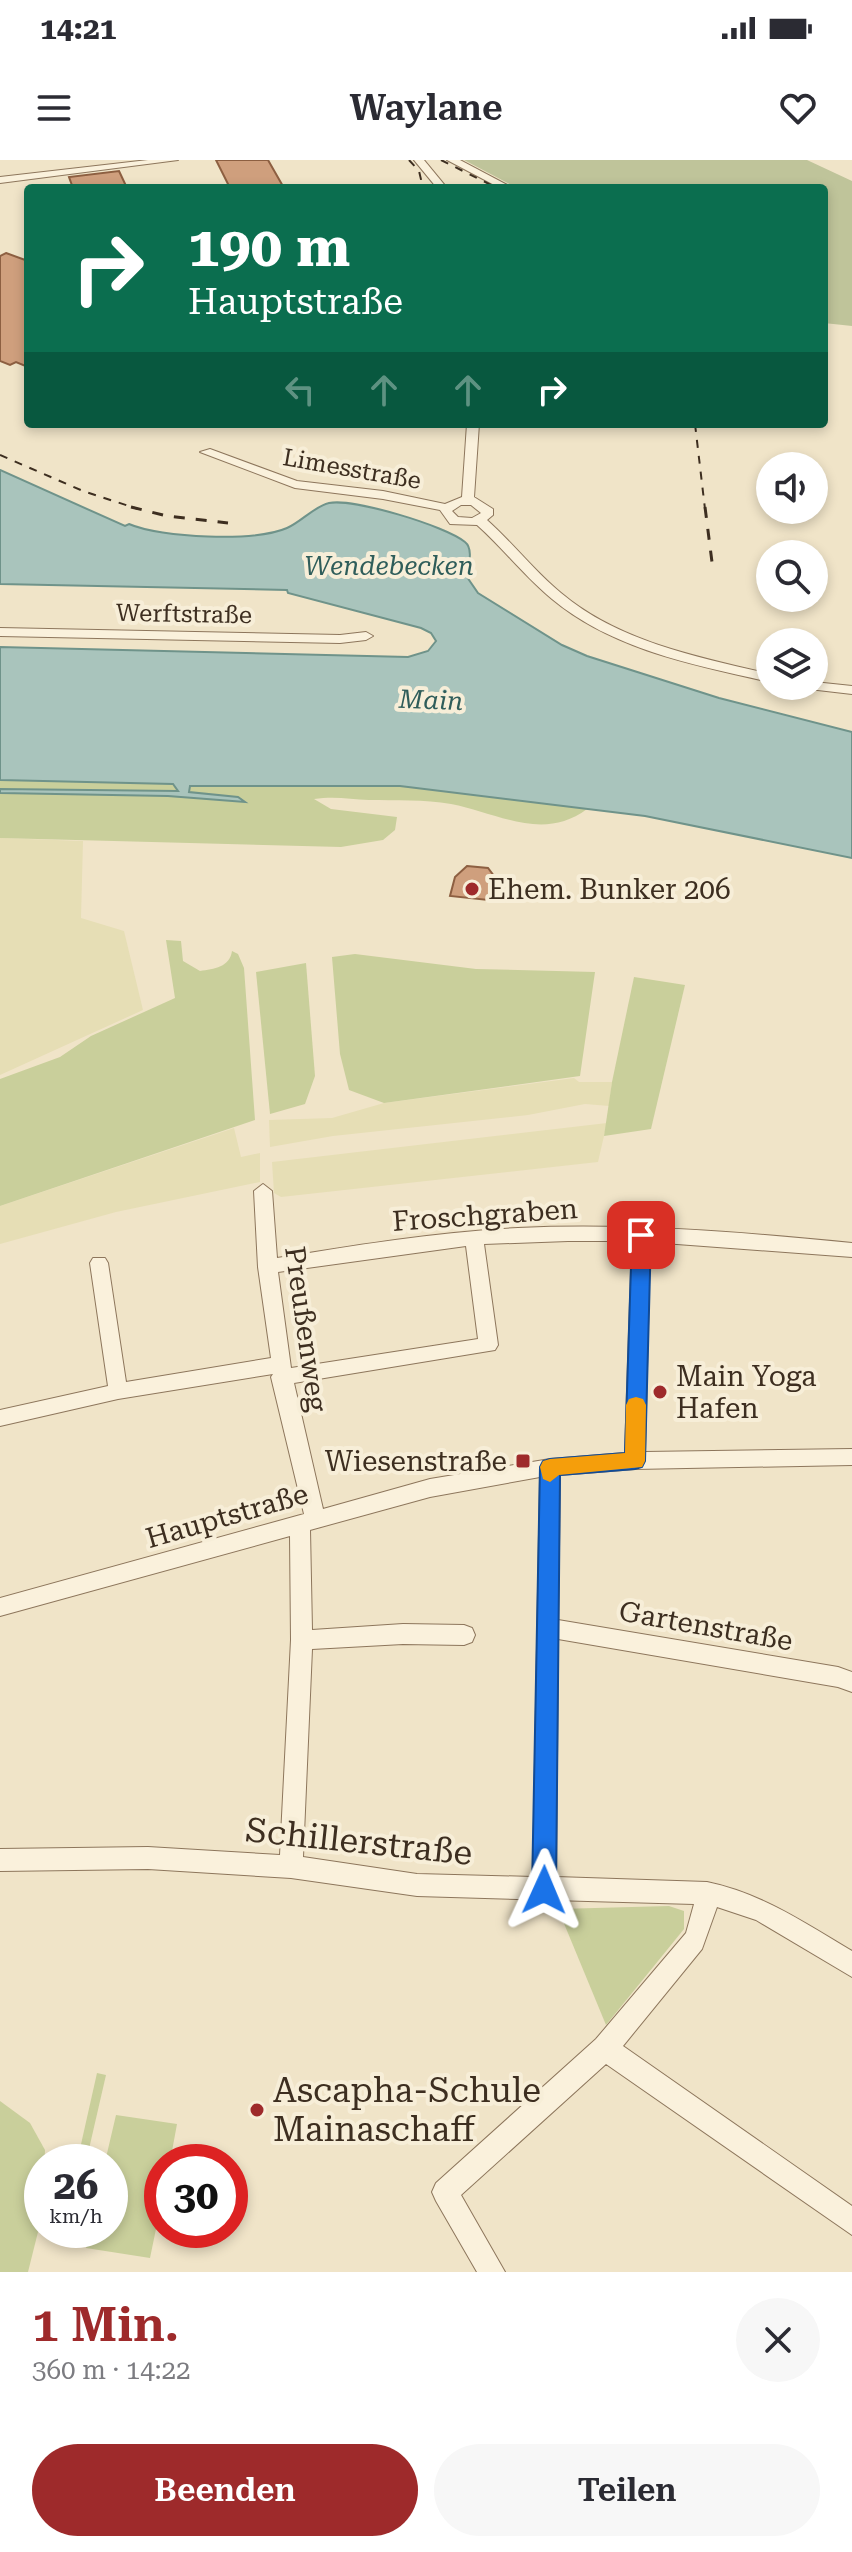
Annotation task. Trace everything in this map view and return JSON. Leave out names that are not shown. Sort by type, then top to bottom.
[{"type":"street","points":[[0,180],[173,160]]},
{"type":"street","points":[[419,160],[439,184]]},
{"type":"street","points":[[452,160],[500,184]]},
{"type":"street","points":[[468,501],[473,428]]},
{"type":"street","name":"Limesstraße","points":[[206,452],[295,484],[383,495],[447,508],[446,515],[454,521],[480,521]]},
{"type":"street","points":[[447,508],[468,501],[487,509],[487,515],[480,521],[509,545],[558,598],[585,616],[649,644],[756,674]]},
{"type":"street","name":"Werftstraße","points":[[0,632],[340,639],[366,636]]},
{"type":"street","points":[[828,687],[852,690]]},
{"type":"street","name":"Preußenweg","points":[[263,1191],[267,1267],[280,1371],[308,1521],[291,1867]]},
{"type":"street","points":[[635,1461],[641,1235]]},
{"type":"street","name":"Froschgraben","points":[[267,1267],[474,1238],[641,1235],[756,1240],[852,1250]]},
{"type":"street","points":[[0,1418],[118,1391],[488,1345],[474,1238]]},
{"type":"street","points":[[99,1263],[118,1391]]},
{"type":"street","name":"Hauptstraße","points":[[0,1607],[430,1488],[550,1467],[635,1461],[852,1457]]},
{"type":"street","points":[[544,1890],[550,1467]]},
{"type":"street","name":"Gartenstraße","points":[[550,1628],[838,1677],[852,1682]]},
{"type":"street","points":[[302,1640],[403,1634],[464,1635]]},
{"type":"street","name":"Schillerstraße","points":[[0,1860],[148,1858],[291,1867],[417,1885],[707,1893],[733,1897],[756,1908],[852,1965]]},
{"type":"street","points":[[492,2272],[445,2192],[605,2048],[694,1941],[705,1915],[707,1893]]},
{"type":"street","points":[[605,2048],[852,2222]]},
{"type":"shaded area","points":[[0,838],[83,841],[81,918],[124,931],[143,1010],[0,1075]]},
{"type":"shaded area","points":[[574,1078],[579,1082],[612,1082],[609,1106],[585,1104],[528,1115],[333,1136],[270,1147],[269,1120],[332,1118],[384,1103]]},
{"type":"shaded area","points":[[607,1123],[598,1162],[281,1197],[274,1193],[272,1162]]},
{"type":"shaded area","points":[[234,1128],[241,1157],[260,1153],[260,1182],[116,1212],[0,1244],[0,1206]]},
{"type":"green space","points":[[464,160],[807,160],[852,181],[852,326],[828,323],[828,184],[509,184]]},
{"type":"green space","points":[[0,780],[174,784],[179,792],[0,789]]},
{"type":"green space","points":[[190,785],[400,786],[587,809],[570,819],[537,824],[441,802],[314,799],[331,809],[397,817],[395,830],[383,840],[341,847],[0,838],[0,793],[168,796],[243,802],[238,797],[189,792]]},
{"type":"green space","points":[[166,940],[181,941],[183,961],[200,971],[225,964],[232,951],[238,954],[244,968],[255,1120],[0,1206],[0,1079],[60,1057],[91,1036],[175,998]]},
{"type":"green space","points":[[355,954],[476,969],[595,972],[580,1076],[384,1103],[349,1090],[340,1054],[332,957]]},
{"type":"green space","points":[[306,963],[315,1076],[305,1104],[270,1114],[256,972]]},
{"type":"green space","points":[[634,977],[685,985],[651,1129],[604,1136],[612,1082]]},
{"type":"green space","points":[[669,1906],[684,1911],[684,1929],[606,2025],[558,1909]]},
{"type":"green space","points":[[97,2073],[106,2075],[90,2144],[81,2144]]},
{"type":"green space","points":[[0,2101],[30,2123],[42,2144],[24,2144],[24,2248],[34,2248],[28,2272],[0,2272]]},
{"type":"green space","points":[[116,2115],[177,2124],[173,2144],[144,2144],[144,2248],[152,2248],[150,2258],[86,2248],[128,2248],[128,2144],[109,2144]]},
{"type":"water","points":[[0,470],[125,526],[129,524],[185,535],[231,537],[272,532],[287,528],[329,503],[358,505],[439,528],[468,545],[470,558],[467,577],[478,593],[562,645],[587,656],[719,698],[852,732],[852,858],[645,816],[400,786],[190,786],[189,792],[238,797],[245,802],[168,796],[0,793],[0,789],[178,791],[173,784],[0,780],[0,647],[408,657],[428,651],[436,641],[431,633],[421,628],[288,593],[287,590],[0,584]]},
{"type":"building","points":[[216,160],[268,160],[282,184],[228,184]]},
{"type":"building","points":[[119,171],[125,184],[72,184],[69,177]]},
{"type":"building","points":[[6,253],[24,260],[24,365],[0,361],[0,256]]},
{"type":"building","name":"Ehem. Bunker 206","points":[[467,866],[488,868],[494,876],[488,900],[450,896],[455,877]]},
{"type":"railway","points":[[409,160],[419,171],[422,184]]},
{"type":"railway","points":[[441,160],[489,184]]},
{"type":"railway","points":[[695,428],[705,509]]},
{"type":"railway","points":[[0,455],[83,491],[135,508]]},
{"type":"railway","points":[[705,507],[713,570]]},
{"type":"railway","points":[[135,508],[167,516],[228,523]]},
{"type":"slow traffic","points":[[550,1473],[550,1467],[635,1461],[636,1405]]},
{"type":"place","name":"Ehem. Bunker 206","points":[[472,889]]},
{"type":"place","name":"Main Yoga Hafen","points":[[660,1392]]},
{"type":"place","name":"Wiesenstraße","points":[[523,1461]]},
{"type":"place","name":"Ascapha-Schule Mainaschaff","points":[[257,2110]]},
{"type":"route","points":[[544,1890],[550,1467],[635,1461],[641,1235]]},
{"type":"water label","name":"Wendebecken","points":[[389,566]]},
{"type":"water label","name":"Main","points":[[431,700]]}]
